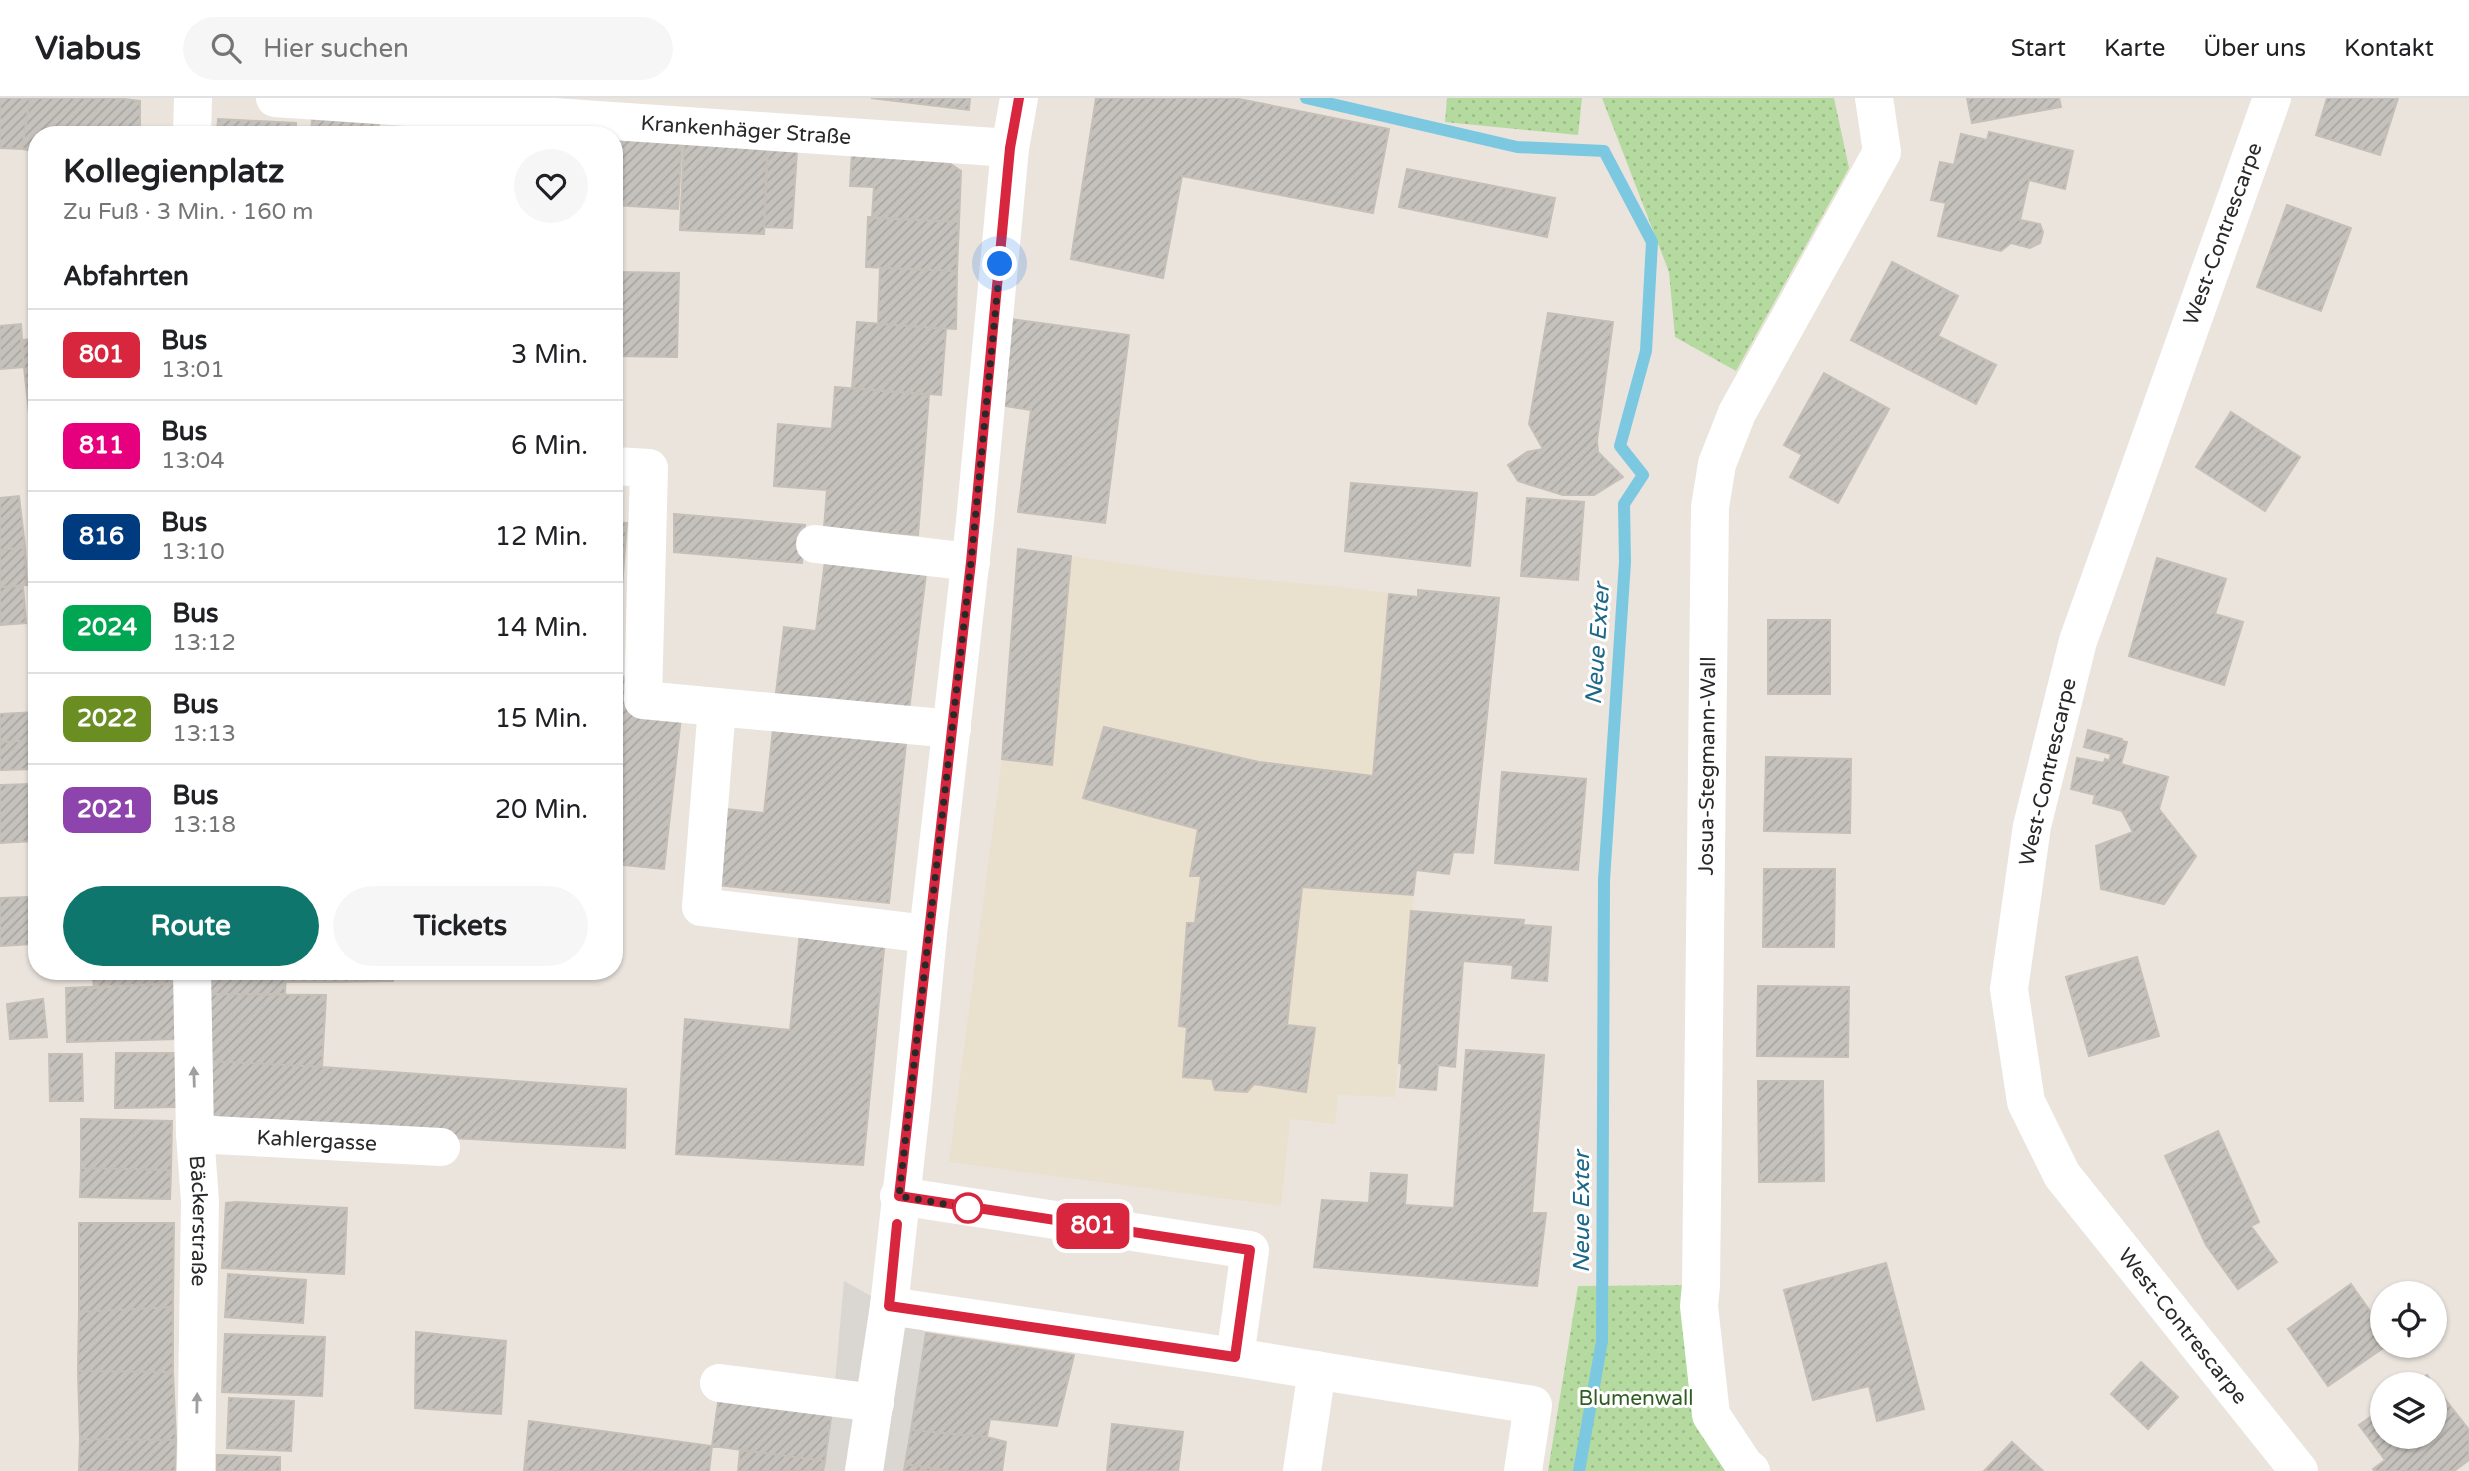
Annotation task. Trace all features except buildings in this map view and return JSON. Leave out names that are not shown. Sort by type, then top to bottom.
[{"type":"street","points":[[192,98],[192,126]]},
{"type":"street","name":"Krankenhäger Straße","points":[[275,98],[1010,148]]},
{"type":"street","points":[[864,1471],[889,1306],[899,1196],[971,562],[1010,148],[1019,98]]},
{"type":"street","name":"Josua-Stegmann-Wall","points":[[1747,1468],[1711,1415],[1699,1306],[1702,1285],[1710,507],[1717,464],[1737,413],[1882,152],[1874,98]]},
{"type":"street","name":"West-Contrescarpe","points":[[2272,98],[2078,641],[2032,827],[2009,989],[2026,1102],[2062,1175],[2299,1471]]},
{"type":"street","points":[[623,467],[649,468],[643,700],[952,729]]},
{"type":"street","points":[[815,544],[971,562]]},
{"type":"street","points":[[717,707],[701,907],[928,934]]},
{"type":"street","name":"Bäckerstraße","points":[[192,980],[195,1133],[200,1201],[196,1471]]},
{"type":"street","name":"Kahlergasse","points":[[195,1133],[440,1147]]},
{"type":"street","points":[[899,1196],[1250,1250],[1235,1357]]},
{"type":"street","points":[[889,1306],[1235,1357],[1533,1405],[1523,1471]]},
{"type":"street","points":[[1302,1471],[1317,1370]]},
{"type":"street","points":[[719,1383],[874,1403]]},
{"type":"shaded area","points":[[1071,556],[1198,574],[1418,597],[1418,590],[1499,598],[1473,853],[1453,852],[1449,874],[1416,870],[1395,1097],[1338,1095],[1335,1124],[1290,1119],[1281,1206],[949,1162],[1002,759],[1052,765]]},
{"type":"shaded area","points":[[844,1281],[889,1306],[926,1333],[904,1471],[823,1471],[833,1403]]},
{"type":"green space","points":[[1447,98],[1582,98],[1578,135],[1445,122]]},
{"type":"green space","points":[[1602,98],[1834,98],[1849,168],[1736,371],[1675,337],[1669,272]]},
{"type":"green space","name":"Blumenwall","points":[[1701,1285],[1711,1415],[1754,1471],[1548,1471],[1578,1286]]},
{"type":"waterway","name":"Neue Exter","points":[[1306,98],[1517,147],[1604,151],[1652,242],[1646,351],[1620,446],[1643,475],[1624,504],[1625,562],[1604,880],[1602,1341],[1579,1471]]},
{"type":"bus line","name":"801","points":[[897,1224],[889,1306],[1235,1357],[1250,1250],[899,1196],[971,562],[1010,148],[1019,98]]},
{"type":"route","points":[[968,1208],[899,1196],[971,562],[1000,264]]}]
